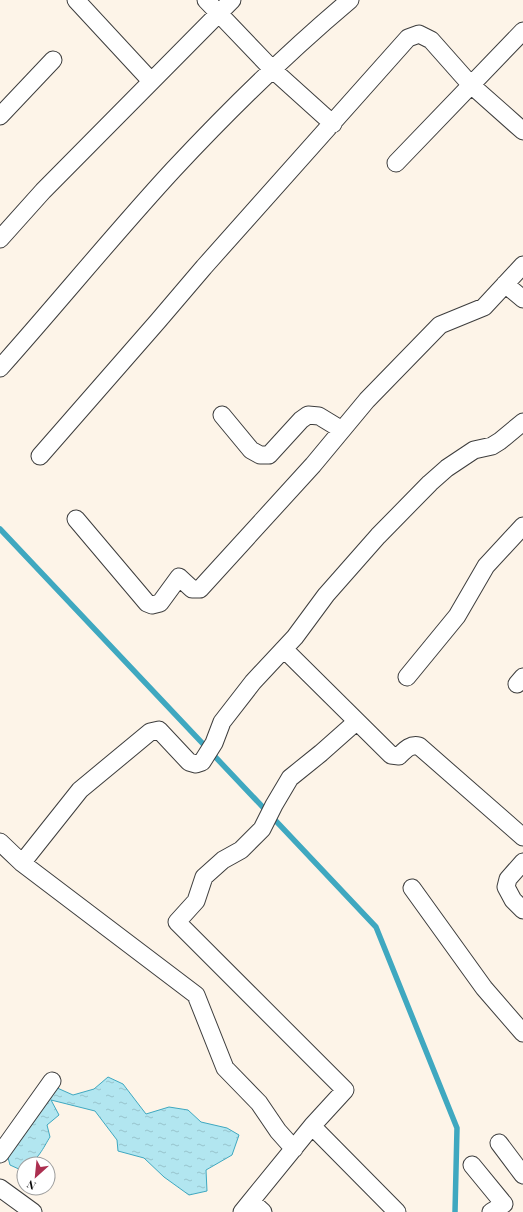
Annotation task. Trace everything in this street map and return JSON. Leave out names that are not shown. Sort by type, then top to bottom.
[{"type":"street","points":[[76,0],[152,80]]},
{"type":"street","points":[[206,0],[272,69],[333,124]]},
{"type":"street","points":[[0,239],[43,191],[232,0]]},
{"type":"street","points":[[0,368],[173,171],[295,46],[350,0]]},
{"type":"street","points":[[396,163],[470,84],[523,31]]},
{"type":"street","points":[[40,456],[158,322],[204,267],[333,124],[408,38],[419,34],[431,40],[470,84],[523,131]]},
{"type":"street","points":[[0,116],[53,60]]},
{"type":"street","points":[[76,518],[147,603],[156,605],[179,577],[192,589],[200,590],[313,465],[367,400],[440,325],[484,307],[523,264]]},
{"type":"street","points":[[505,284],[523,299]]},
{"type":"street","points":[[222,415],[251,450],[260,455],[269,455],[300,420],[308,415],[319,416],[342,430]]},
{"type":"street","points":[[22,863],[80,790],[150,732],[159,730],[188,762],[196,764],[202,762],[214,743],[222,722],[253,682],[296,637],[326,595],[378,536],[430,483],[460,458],[474,450],[492,446],[523,422]]},
{"type":"street","points":[[407,677],[457,616],[486,566],[523,526]]},
{"type":"street","points":[[284,649],[391,755],[399,756],[414,745],[424,749],[523,837]]},
{"type":"street","points":[[252,1208],[312,1126],[345,1090],[177,922],[196,900],[204,877],[223,860],[241,850],[262,829],[290,778],[356,722]]},
{"type":"street","points":[[0,842],[22,863],[196,995],[225,1068],[259,1103],[278,1131],[294,1149]]},
{"type":"street","points":[[523,862],[508,879],[506,887],[513,900],[523,910]]},
{"type":"street","points":[[412,888],[484,988],[523,1033]]},
{"type":"street","points":[[0,1154],[52,1080]]},
{"type":"street","points":[[312,1126],[397,1212]]},
{"type":"street","points":[[499,1143],[523,1175]]},
{"type":"street","points":[[472,1165],[504,1204],[491,1212]]},
{"type":"street","points":[[0,1188],[33,1212]]},
{"type":"water","points":[[108,1077],[123,1084],[146,1114],[169,1107],[188,1110],[201,1122],[227,1128],[239,1135],[232,1155],[206,1170],[207,1191],[189,1195],[164,1177],[144,1158],[118,1151],[117,1140],[95,1111],[51,1100],[59,1115],[47,1125],[50,1137],[43,1149],[38,1156],[16,1156],[16,1168],[10,1165],[3,1139],[46,1083],[73,1095],[94,1089]]},
{"type":"waterway","points":[[0,529],[376,927],[457,1128],[455,1212]]}]
